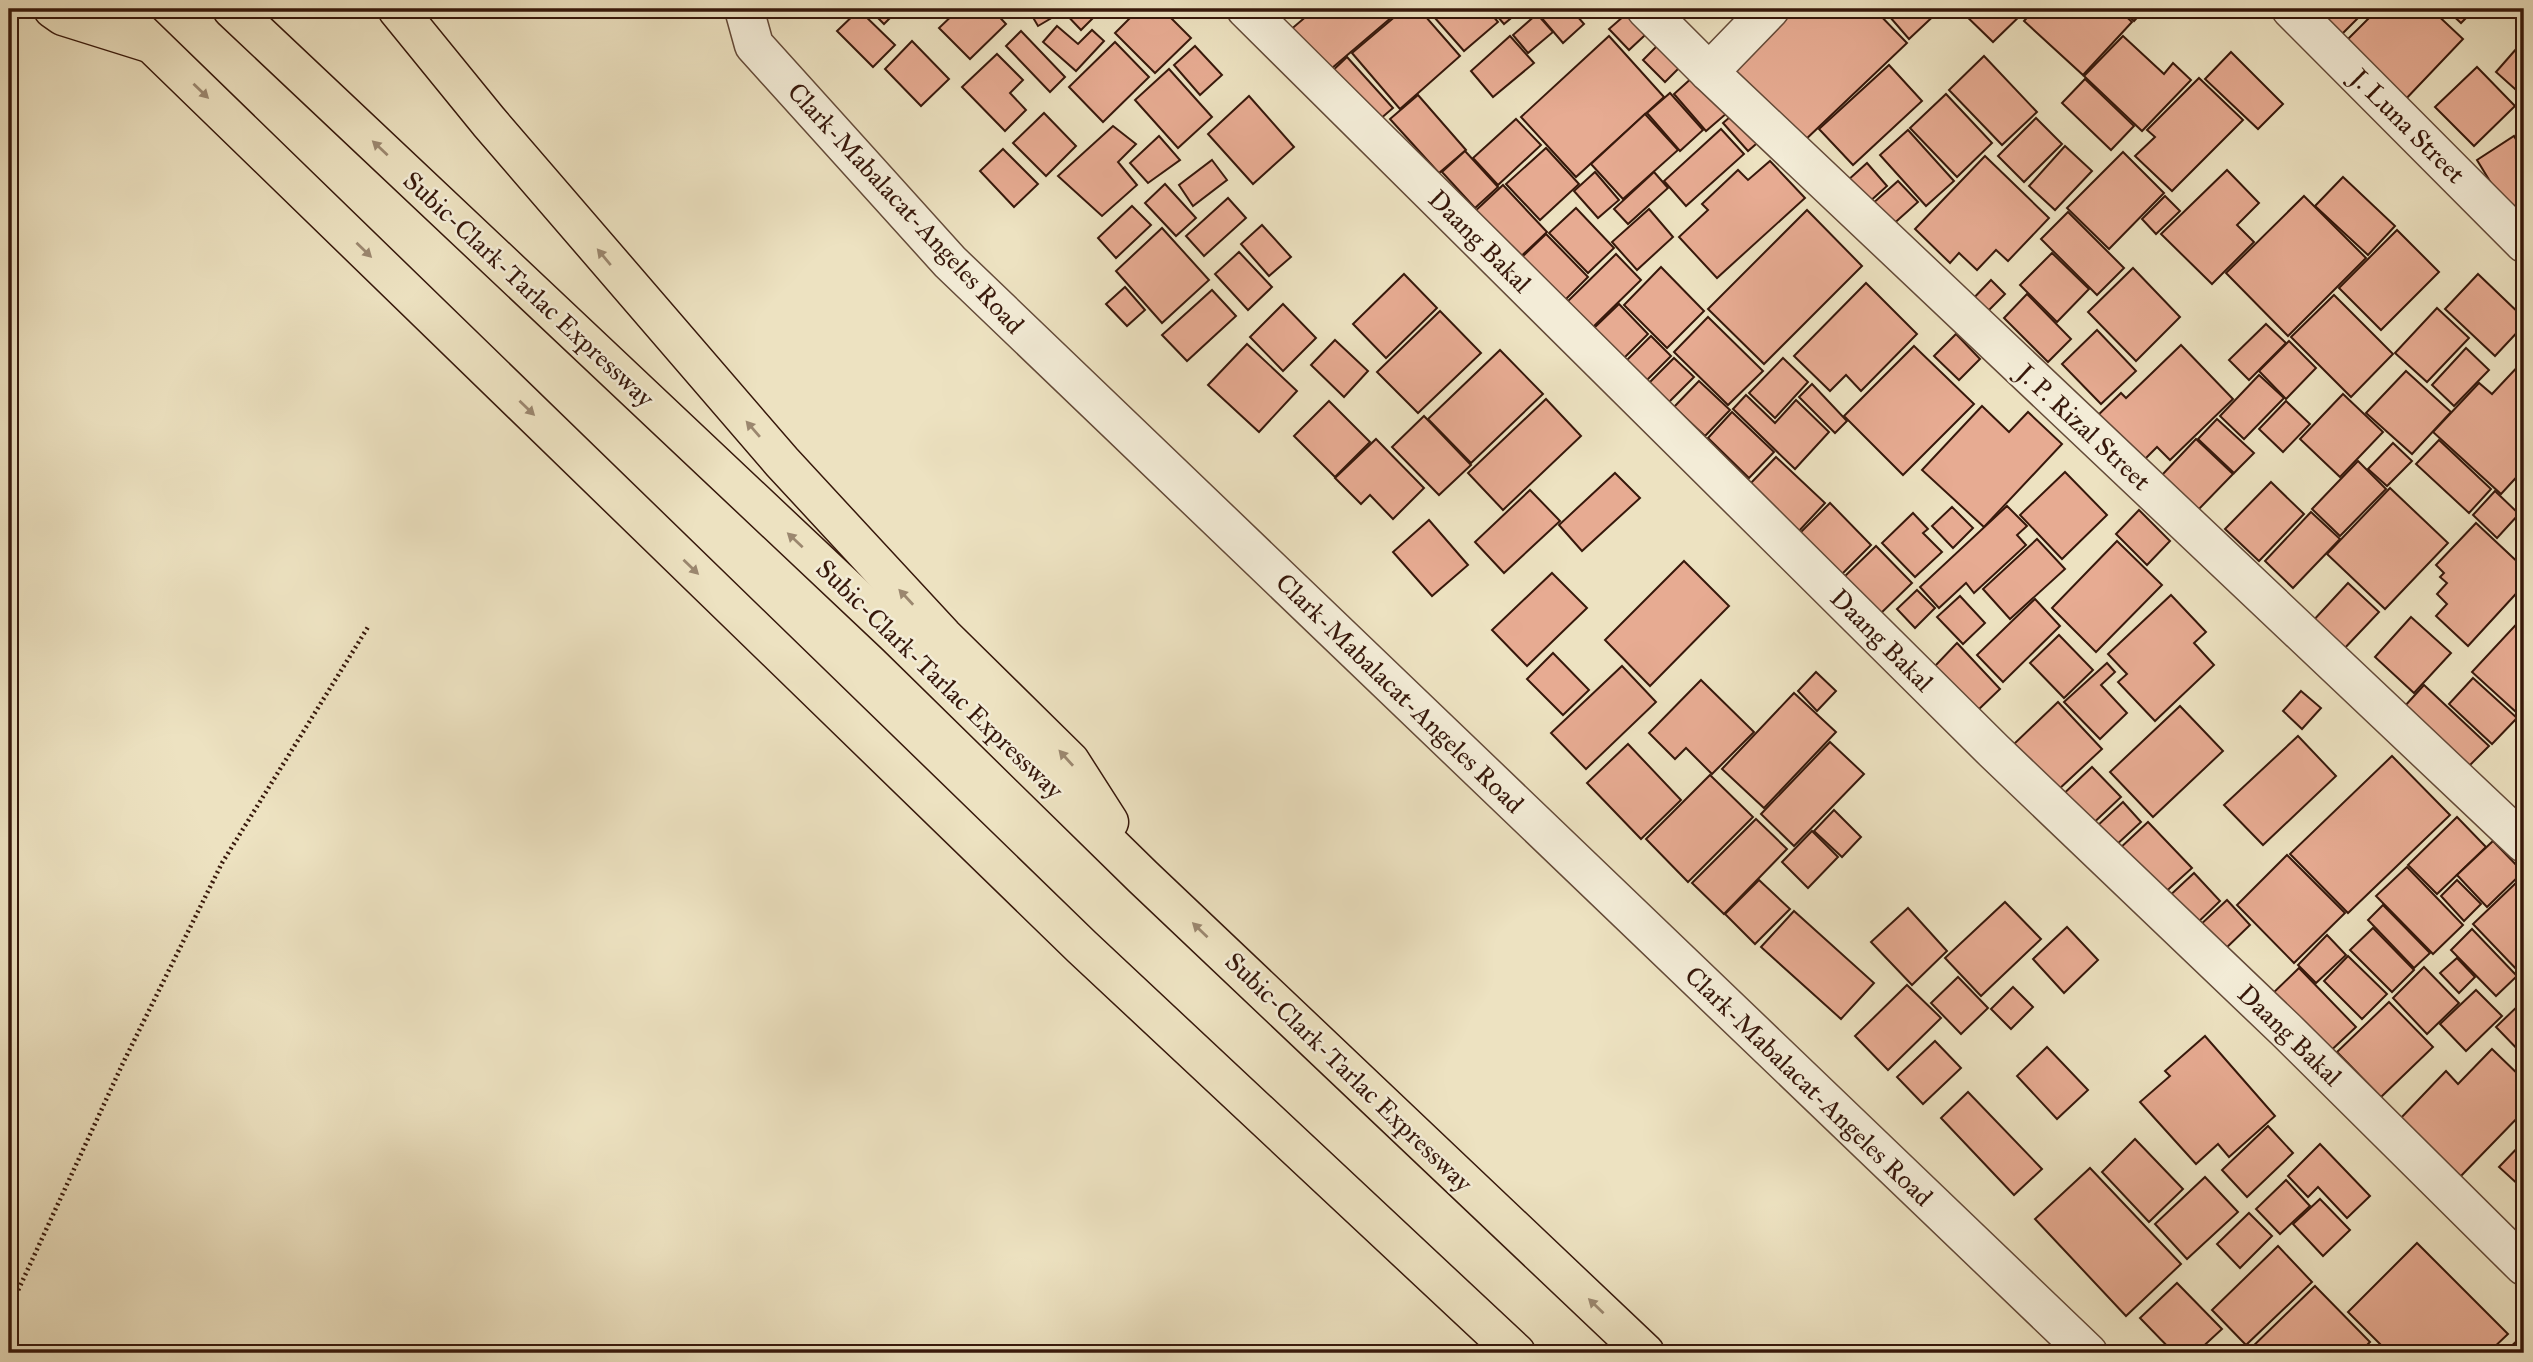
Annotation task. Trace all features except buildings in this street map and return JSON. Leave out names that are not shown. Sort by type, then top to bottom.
[{"type":"highway","points":[[53,9],[63,16],[152,43]]},
{"type":"highway","points":[[116,9],[1082,947],[1516,1353]]},
{"type":"highway","name":"Subic-Clark-Tarlac Expressway","points":[[232,9],[896,635],[1143,877],[1645,1353]]},
{"type":"highway","points":[[397,9],[507,143],[790,471],[943,636],[1070,761],[1143,877]]},
{"type":"street","name":"Clark-Mabalacat-Angeles Road","points":[[744,9],[754,45],[950,262],[2088,1353]]},
{"type":"street","name":"Daang Bakal","points":[[1246,9],[1994,751],[2286,1030],[2524,1266]]},
{"type":"street","name":"J. P. Rizal Street","points":[[1646,9],[1709,72],[2524,843]]},
{"type":"street","points":[[1709,72],[1770,9]]},
{"type":"street","name":"J. Luna Street","points":[[2291,9],[2524,243]]},
{"type":"path","points":[[9,1310],[123,1063],[222,863],[368,627]]}]
